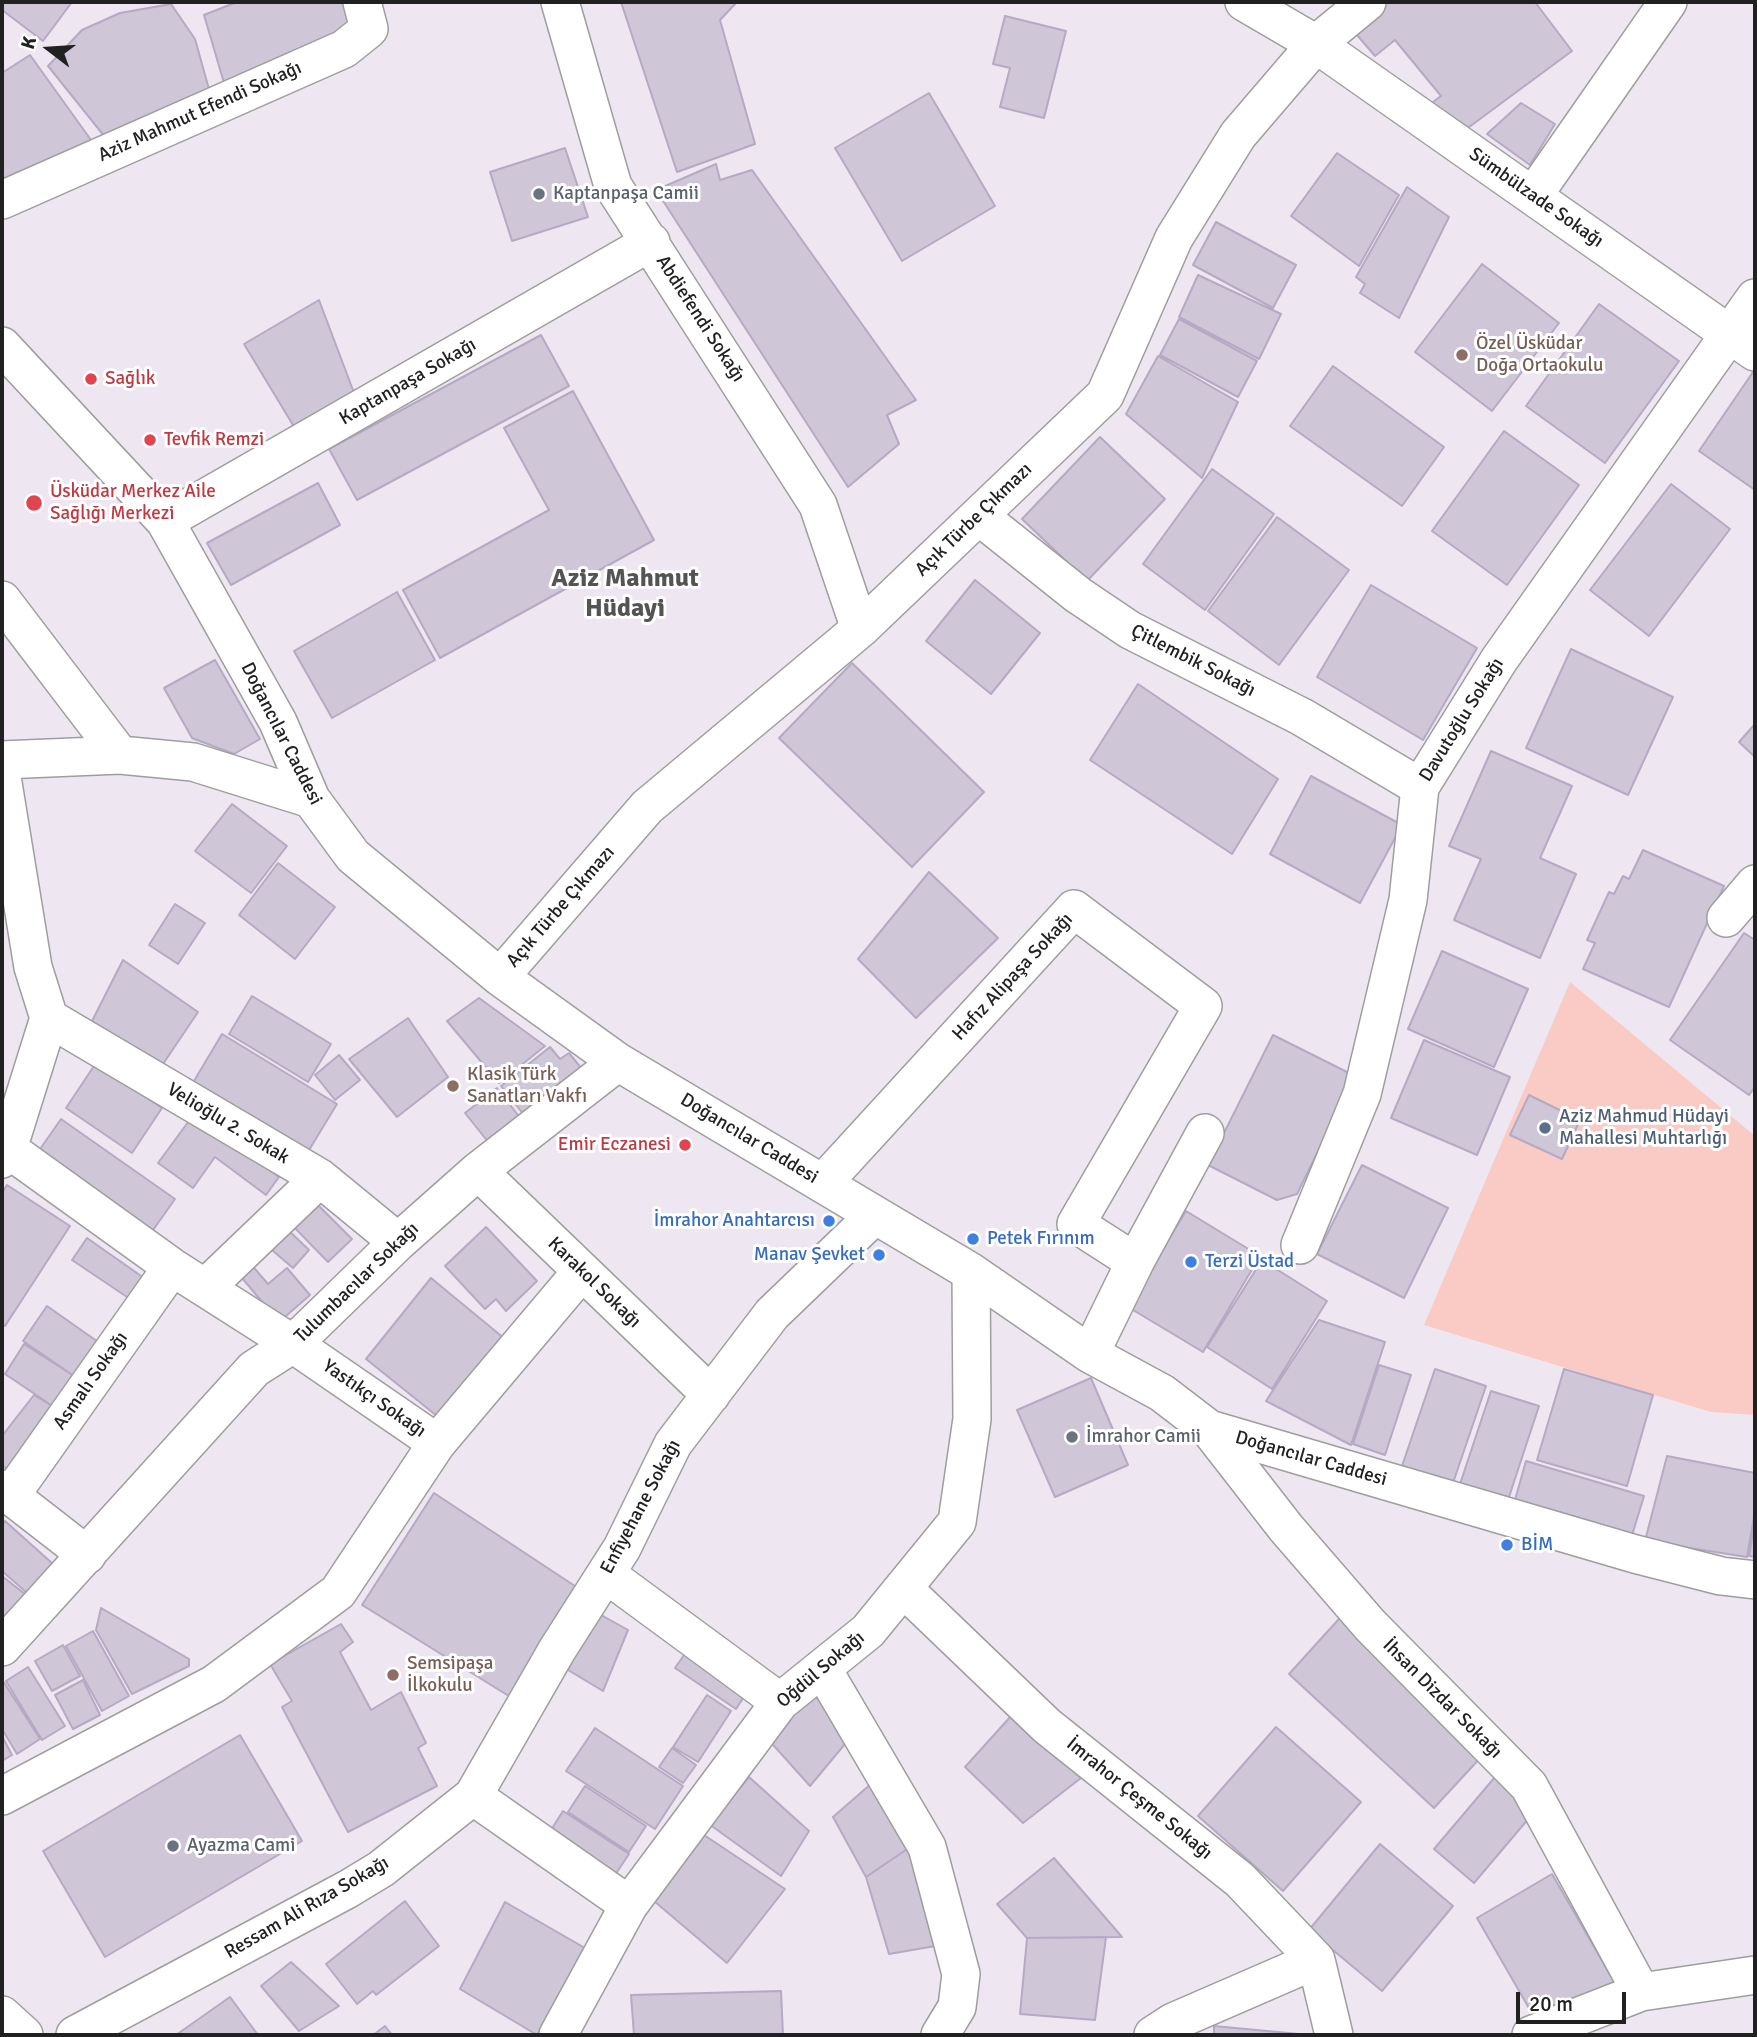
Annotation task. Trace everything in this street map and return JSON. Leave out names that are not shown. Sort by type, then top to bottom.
[{"type":"street","name":"Aziz Mahmut Efendi Sokağı","points":[[2,200],[344,49],[369,29],[362,2]]},
{"type":"street","name":"Abdiefendi Sokağı","points":[[560,2],[613,186],[818,505],[860,629]]},
{"type":"street","name":"Sümbülzade Sokağı","points":[[1244,2],[1316,44],[1742,342]]},
{"type":"street","name":"Açık Türbe Çıkmazı","points":[[500,977],[647,807],[860,629],[1105,395],[1174,238],[1238,135],[1316,44],[1367,2]]},
{"type":"street","points":[[1533,196],[1668,2]]},
{"type":"street","name":"Kaptanpaşa Sokağı","points":[[165,521],[651,242]]},
{"type":"street","name":"Davutoğlu Sokağı","points":[[1300,1245],[1362,1094],[1408,900],[1420,787],[1499,660],[1742,342],[1755,298]]},
{"type":"street","name":"Doğancılar Caddesi","points":[[3,349],[165,521],[278,722],[311,799],[353,856],[500,977],[618,1062],[971,1272],[1090,1354],[1163,1393],[1209,1429],[1635,1555],[1721,1576],[1755,1580]]},
{"type":"street","name":"Çitlembik Sokağı","points":[[979,516],[1078,595],[1130,630],[1302,717],[1420,787]]},
{"type":"street","points":[[2,600],[120,755]]},
{"type":"street","points":[[2,760],[120,755],[192,762],[311,799]]},
{"type":"street","points":[[2,777],[33,967],[49,1018],[5,1154]]},
{"type":"street","points":[[1726,918],[1755,884]]},
{"type":"street","name":"Hafız Alipaşa Sokağı","points":[[823,1183],[1074,909],[1203,1006],[1076,1224],[1135,1262]]},
{"type":"street","name":"Velioğlu 2. Sokak","points":[[49,1018],[320,1178],[398,1242]]},
{"type":"street","name":"Tulumbacılar Sokağı","points":[[2,1647],[254,1369],[293,1344],[398,1242],[478,1171],[618,1062]]},
{"type":"street","points":[[1090,1354],[1135,1262],[1205,1133]]},
{"type":"street","name":"Yastıkçı Sokağı","points":[[5,1154],[172,1267],[293,1344],[437,1443]]},
{"type":"street","name":"Karakol Sokağı","points":[[478,1171],[711,1395]]},
{"type":"street","points":[[205,1288],[320,1178]]},
{"type":"street","name":"Enfiyehane Sokağı","points":[[473,1796],[557,1650],[622,1548],[673,1444],[772,1314],[874,1216]]},
{"type":"street","name":"Asmalı Sokağı","points":[[6,1492],[172,1267]]},
{"type":"street","points":[[2,1797],[214,1685],[338,1592],[437,1443],[582,1271]]},
{"type":"street","name":"Oğdül Sokağı","points":[[558,2035],[629,1905],[780,1702],[868,1631],[957,1522],[972,1419],[971,1272]]},
{"type":"street","name":"İhsan Dizdar Sokağı","points":[[1209,1429],[1286,1528],[1370,1625],[1529,1786],[1641,1992]]},
{"type":"street","points":[[6,1492],[88,1555]]},
{"type":"street","points":[[606,1574],[780,1702]]},
{"type":"street","name":"İmrahor Çeşme Sokağı","points":[[903,1587],[1047,1726],[1240,1880],[1316,1960]]},
{"type":"street","points":[[822,1668],[927,1847],[961,1974],[957,2007],[945,2034]]},
{"type":"street","points":[[473,1796],[629,1905]]},
{"type":"street","name":"Ressam Ali Rıza Sokağı","points":[[75,2035],[382,1869],[473,1796]]},
{"type":"street","points":[[1153,2035],[1173,2022],[1316,1960],[1334,2035]]},
{"type":"street","points":[[1531,2035],[1641,1992],[1755,1975]]},
{"type":"street","points":[[2,2015],[24,2035]]},
{"type":"shaded area","points":[[1570,982],[1755,1136],[1755,1415],[1711,1412],[1424,1325]]},
{"type":"building","points":[[2,2],[72,2],[43,41],[2,10]]},
{"type":"building","points":[[237,2],[344,2],[349,22],[343,44],[227,93],[204,15]]},
{"type":"building","points":[[621,2],[737,2],[720,20],[755,144],[677,172]]},
{"type":"building","points":[[1371,2],[1535,2],[1572,51],[1461,133],[1429,105],[1441,96],[1395,40],[1375,56],[1351,28]]},
{"type":"building","points":[[171,4],[195,39],[212,100],[109,142],[48,66],[82,30],[120,13]]},
{"type":"building","points":[[1005,16],[1066,31],[1044,118],[1000,107],[1010,68],[993,64]]},
{"type":"building","points":[[30,55],[96,147],[2,189],[2,73]]},
{"type":"building","points":[[929,93],[995,206],[902,261],[835,148]]},
{"type":"building","points":[[1521,103],[1555,124],[1530,165],[1487,134]]},
{"type":"building","name":"Kaptanpaşa Camii","points":[[565,148],[588,217],[512,241],[490,172]]},
{"type":"building","points":[[1337,153],[1399,195],[1359,266],[1291,216]]},
{"type":"building","points":[[716,164],[720,180],[752,170],[916,400],[887,415],[899,444],[848,487],[656,190]]},
{"type":"building","points":[[1407,187],[1449,217],[1399,318],[1360,293],[1365,284],[1356,277]]},
{"type":"building","points":[[1216,222],[1296,265],[1273,308],[1193,265]]},
{"type":"building","points":[[1482,264],[1559,323],[1492,411],[1415,352]]},
{"type":"building","points":[[1198,275],[1281,314],[1259,359],[1179,317]]},
{"type":"building","points":[[319,300],[356,398],[296,430],[244,344]]},
{"type":"building","points":[[1599,304],[1679,361],[1605,463],[1526,406]]},
{"type":"building","points":[[1179,319],[1257,361],[1238,397],[1160,355]]},
{"type":"building","points":[[541,335],[569,386],[357,500],[329,449]]},
{"type":"building","points":[[1158,356],[1238,402],[1202,478],[1126,414]]},
{"type":"building","points":[[1333,366],[1444,447],[1402,506],[1290,426]]},
{"type":"building","points":[[1753,372],[1755,374],[1755,490],[1699,451]]},
{"type":"building","points":[[573,391],[654,540],[440,658],[403,590],[549,510],[504,428]]},
{"type":"building","points":[[1504,431],[1579,485],[1507,585],[1432,531]]},
{"type":"building","points":[[1100,437],[1165,499],[1087,581],[1022,519]]},
{"type":"building","points":[[1212,469],[1274,514],[1205,610],[1143,564]]},
{"type":"building","points":[[318,483],[340,525],[231,585],[207,543]]},
{"type":"building","points":[[1671,484],[1730,529],[1649,636],[1590,590]]},
{"type":"building","points":[[1277,517],[1349,570],[1279,665],[1208,611]]},
{"type":"building","points":[[975,580],[1040,633],[991,694],[926,641]]},
{"type":"building","points":[[1371,585],[1477,648],[1423,740],[1317,677]]},
{"type":"building","points":[[397,592],[435,660],[332,718],[294,651]]},
{"type":"building","points":[[1571,649],[1673,697],[1628,795],[1526,748]]},
{"type":"building","points":[[215,660],[260,739],[234,754],[192,738],[164,688]]},
{"type":"building","points":[[852,663],[984,792],[912,867],[779,738]]},
{"type":"building","points":[[1138,684],[1278,779],[1232,854],[1090,760]]},
{"type":"building","points":[[1755,724],[1755,757],[1739,742]]},
{"type":"building","points":[[1491,751],[1572,786],[1540,858],[1576,874],[1540,958],[1454,920],[1481,859],[1449,846]]},
{"type":"building","points":[[1311,776],[1402,825],[1360,903],[1270,854]]},
{"type":"building","points":[[232,804],[287,846],[251,893],[195,851]]},
{"type":"building","points":[[1643,850],[1724,886],[1669,1007],[1583,969],[1595,943],[1587,940],[1609,892],[1614,894],[1623,876],[1629,879]]},
{"type":"building","points":[[278,863],[335,907],[295,959],[239,915]]},
{"type":"building","points":[[929,872],[998,938],[916,1018],[858,959]]},
{"type":"building","points":[[175,904],[205,923],[178,964],[149,945]]},
{"type":"building","points":[[1744,933],[1755,940],[1755,1087],[1749,1095],[1670,1040]]},
{"type":"building","points":[[1442,951],[1528,989],[1494,1067],[1408,1029]]},
{"type":"building","points":[[123,960],[198,1012],[159,1070],[90,1025]]},
{"type":"building","points":[[252,996],[331,1044],[308,1082],[229,1034]]},
{"type":"building","points":[[479,998],[545,1046],[499,1083],[447,1021]]},
{"type":"building","points":[[408,1018],[448,1077],[397,1117],[349,1059]]},
{"type":"building","points":[[222,1034],[337,1104],[306,1155],[191,1086]]},
{"type":"building","points":[[1273,1035],[1355,1076],[1297,1194],[1277,1200],[1208,1165]]},
{"type":"building","points":[[1424,1040],[1510,1077],[1477,1155],[1391,1118]]},
{"type":"building","points":[[550,1047],[560,1059],[569,1053],[590,1079],[532,1125],[501,1086]]},
{"type":"building","points":[[339,1055],[360,1080],[335,1100],[315,1075]]},
{"type":"building","points":[[96,1063],[162,1108],[132,1153],[66,1108]]},
{"type":"building","points":[[497,1088],[528,1128],[497,1153],[465,1113]]},
{"type":"building","name":"Aziz Mahmud Hüdayi Mahallesi Muhtarlığı","points":[[1529,1095],[1580,1120],[1562,1159],[1510,1135]]},
{"type":"building","points":[[194,1114],[279,1177],[266,1195],[215,1157],[193,1188],[158,1163]]},
{"type":"building","points":[[61,1119],[175,1199],[151,1233],[38,1152]]},
{"type":"building","points":[[1362,1165],[1448,1208],[1404,1298],[1317,1254]]},
{"type":"building","points":[[7,1185],[70,1226],[5,1326],[2,1324],[2,1193]]},
{"type":"building","points":[[312,1199],[352,1239],[328,1262],[289,1222]]},
{"type":"building","points":[[1186,1211],[1260,1256],[1203,1352],[1128,1307]]},
{"type":"building","points":[[284,1226],[309,1250],[293,1268],[266,1245]]},
{"type":"building","points":[[486,1227],[537,1281],[506,1311],[496,1299],[485,1309],[445,1266]]},
{"type":"building","points":[[87,1238],[144,1278],[130,1299],[72,1260]]},
{"type":"building","points":[[1262,1260],[1327,1301],[1272,1389],[1207,1347]]},
{"type":"building","points":[[249,1262],[268,1284],[287,1268],[310,1295],[279,1322],[237,1272]]},
{"type":"building","points":[[431,1278],[511,1344],[447,1424],[366,1359]]},
{"type":"building","points":[[47,1306],[101,1344],[77,1378],[23,1341]]},
{"type":"building","points":[[1319,1320],[1385,1342],[1351,1445],[1266,1401]]},
{"type":"building","points":[[24,1344],[77,1378],[57,1409],[5,1374]]},
{"type":"building","points":[[1379,1365],[1411,1375],[1385,1455],[1353,1444]]},
{"type":"building","points":[[1435,1369],[1486,1386],[1453,1483],[1402,1466]]},
{"type":"building","points":[[1564,1369],[1653,1395],[1627,1486],[1537,1460]]},
{"type":"building","name":"İmrahor Camii","points":[[1091,1378],[1128,1465],[1055,1497],[1017,1410]]},
{"type":"building","points":[[1491,1391],[1539,1406],[1508,1500],[1460,1484]]},
{"type":"building","points":[[34,1395],[57,1409],[10,1472],[2,1465],[2,1436]]},
{"type":"building","points":[[1667,1456],[1755,1473],[1755,1511],[1747,1557],[1645,1541]]},
{"type":"building","points":[[1526,1461],[1644,1496],[1630,1542],[1513,1507]]},
{"type":"building","points":[[434,1493],[581,1590],[512,1698],[362,1605]]},
{"type":"building","points":[[5,1521],[53,1564],[27,1593],[2,1571],[2,1525]]},
{"type":"building","points":[[1755,1521],[1755,1557],[1749,1556]]},
{"type":"building","points":[[2,1576],[26,1595],[2,1625]]},
{"type":"building","points":[[101,1608],[189,1659],[189,1666],[132,1694],[96,1630]]},
{"type":"building","points":[[1348,1609],[1494,1743],[1434,1808],[1289,1674]]},
{"type":"building","points":[[594,1611],[628,1630],[603,1691],[568,1670]]},
{"type":"building","points":[[341,1624],[353,1642],[340,1652],[371,1710],[401,1692],[426,1743],[418,1748],[437,1786],[348,1832],[282,1707],[292,1701],[270,1664]]},
{"type":"building","points":[[93,1631],[129,1696],[102,1711],[66,1646]]},
{"type":"building","points":[[63,1645],[80,1676],[52,1691],[35,1661]]},
{"type":"building","points":[[691,1645],[751,1686],[736,1709],[675,1668]]},
{"type":"building","points":[[28,1667],[65,1726],[42,1740],[6,1681]]},
{"type":"building","points":[[83,1680],[100,1715],[73,1729],[55,1695]]},
{"type":"building","points":[[3,1681],[40,1739],[17,1754],[2,1729]]},
{"type":"building","points":[[812,1692],[850,1738],[810,1786],[767,1738]]},
{"type":"building","points":[[707,1695],[731,1711],[698,1762],[673,1747]]},
{"type":"building","points":[[1012,1715],[1081,1778],[1023,1823],[965,1767]]},
{"type":"building","points":[[1276,1727],[1361,1802],[1283,1891],[1198,1816]]},
{"type":"building","points":[[595,1728],[683,1786],[655,1829],[566,1771]]},
{"type":"building","name":"Ayazma Cami","points":[[240,1735],[302,1841],[105,1957],[43,1851]]},
{"type":"building","points":[[2,1736],[12,1755],[2,1761]]},
{"type":"building","points":[[672,1748],[696,1765],[683,1783],[659,1767]]},
{"type":"building","points":[[880,1776],[916,1843],[866,1877],[833,1817]]},
{"type":"building","points":[[749,1777],[809,1831],[781,1876],[709,1824]]},
{"type":"building","points":[[1495,1777],[1535,1811],[1474,1883],[1434,1849]]},
{"type":"building","points":[[585,1786],[646,1826],[629,1852],[568,1812]]},
{"type":"building","points":[[563,1811],[629,1854],[609,1884],[544,1841]]},
{"type":"building","points":[[701,1833],[785,1889],[727,1963],[654,1901]]},
{"type":"building","points":[[916,1843],[947,1944],[889,1954],[866,1877]]},
{"type":"building","points":[[1380,1844],[1453,1906],[1382,1991],[1309,1930]]},
{"type":"building","points":[[1054,1858],[1122,1937],[1027,1938],[997,1904]]},
{"type":"building","points":[[1552,1874],[1616,1985],[1541,2029],[1477,1918]]},
{"type":"building","points":[[405,1901],[439,1946],[376,1995],[373,1991],[357,2004],[326,1964]]},
{"type":"building","points":[[505,1902],[585,1948],[537,2035],[460,1989]]},
{"type":"building","points":[[1106,1937],[1095,2020],[1020,2014],[1027,1938]]},
{"type":"building","points":[[291,1962],[339,2006],[299,2031],[261,1986]]},
{"type":"building","points":[[781,1991],[783,2035],[634,2035],[631,1995]]},
{"type":"building","points":[[230,1997],[258,2035],[176,2035]]},
{"type":"building","points":[[385,2026],[392,2035],[373,2035]]},
{"type":"building","points":[[1214,2026],[1299,2034],[1214,2035]]},
{"type":"place","name":"Kaptanpaşa Camii","points":[[539,194]]},
{"type":"place","name":"Özel Üsküdar Doğa Ortaokulu","points":[[1462,355]]},
{"type":"place","name":"Sağlık","points":[[91,379]]},
{"type":"place","name":"Tevfik Remzi","points":[[150,440]]},
{"type":"place","name":"Üsküdar Merkez Aile Sağlığı Merkezi","points":[[34,503]]},
{"type":"place","name":"Klasik Türk Sanatları Vakfı","points":[[453,1086]]},
{"type":"place","name":"Aziz Mahmud Hüdayi Mahallesi Muhtarlığı","points":[[1545,1128]]},
{"type":"place","name":"Emir Eczanesi","points":[[685,1145]]},
{"type":"place","name":"İmrahor Anahtarcısı","points":[[829,1221]]},
{"type":"place","name":"Petek Fırınım","points":[[973,1239]]},
{"type":"place","name":"Manav Şevket","points":[[879,1255]]},
{"type":"place","name":"Terzi Üstad","points":[[1191,1262]]},
{"type":"place","name":"İmrahor Camii","points":[[1072,1437]]},
{"type":"place","name":"BİM","points":[[1507,1545]]},
{"type":"place","name":"Semsipaşa İlkokulu","points":[[393,1675]]},
{"type":"place","name":"Ayazma Cami","points":[[173,1846]]},
{"type":"district","name":"Aziz Mahmut Hüdayi","points":[[625,594]]}]
